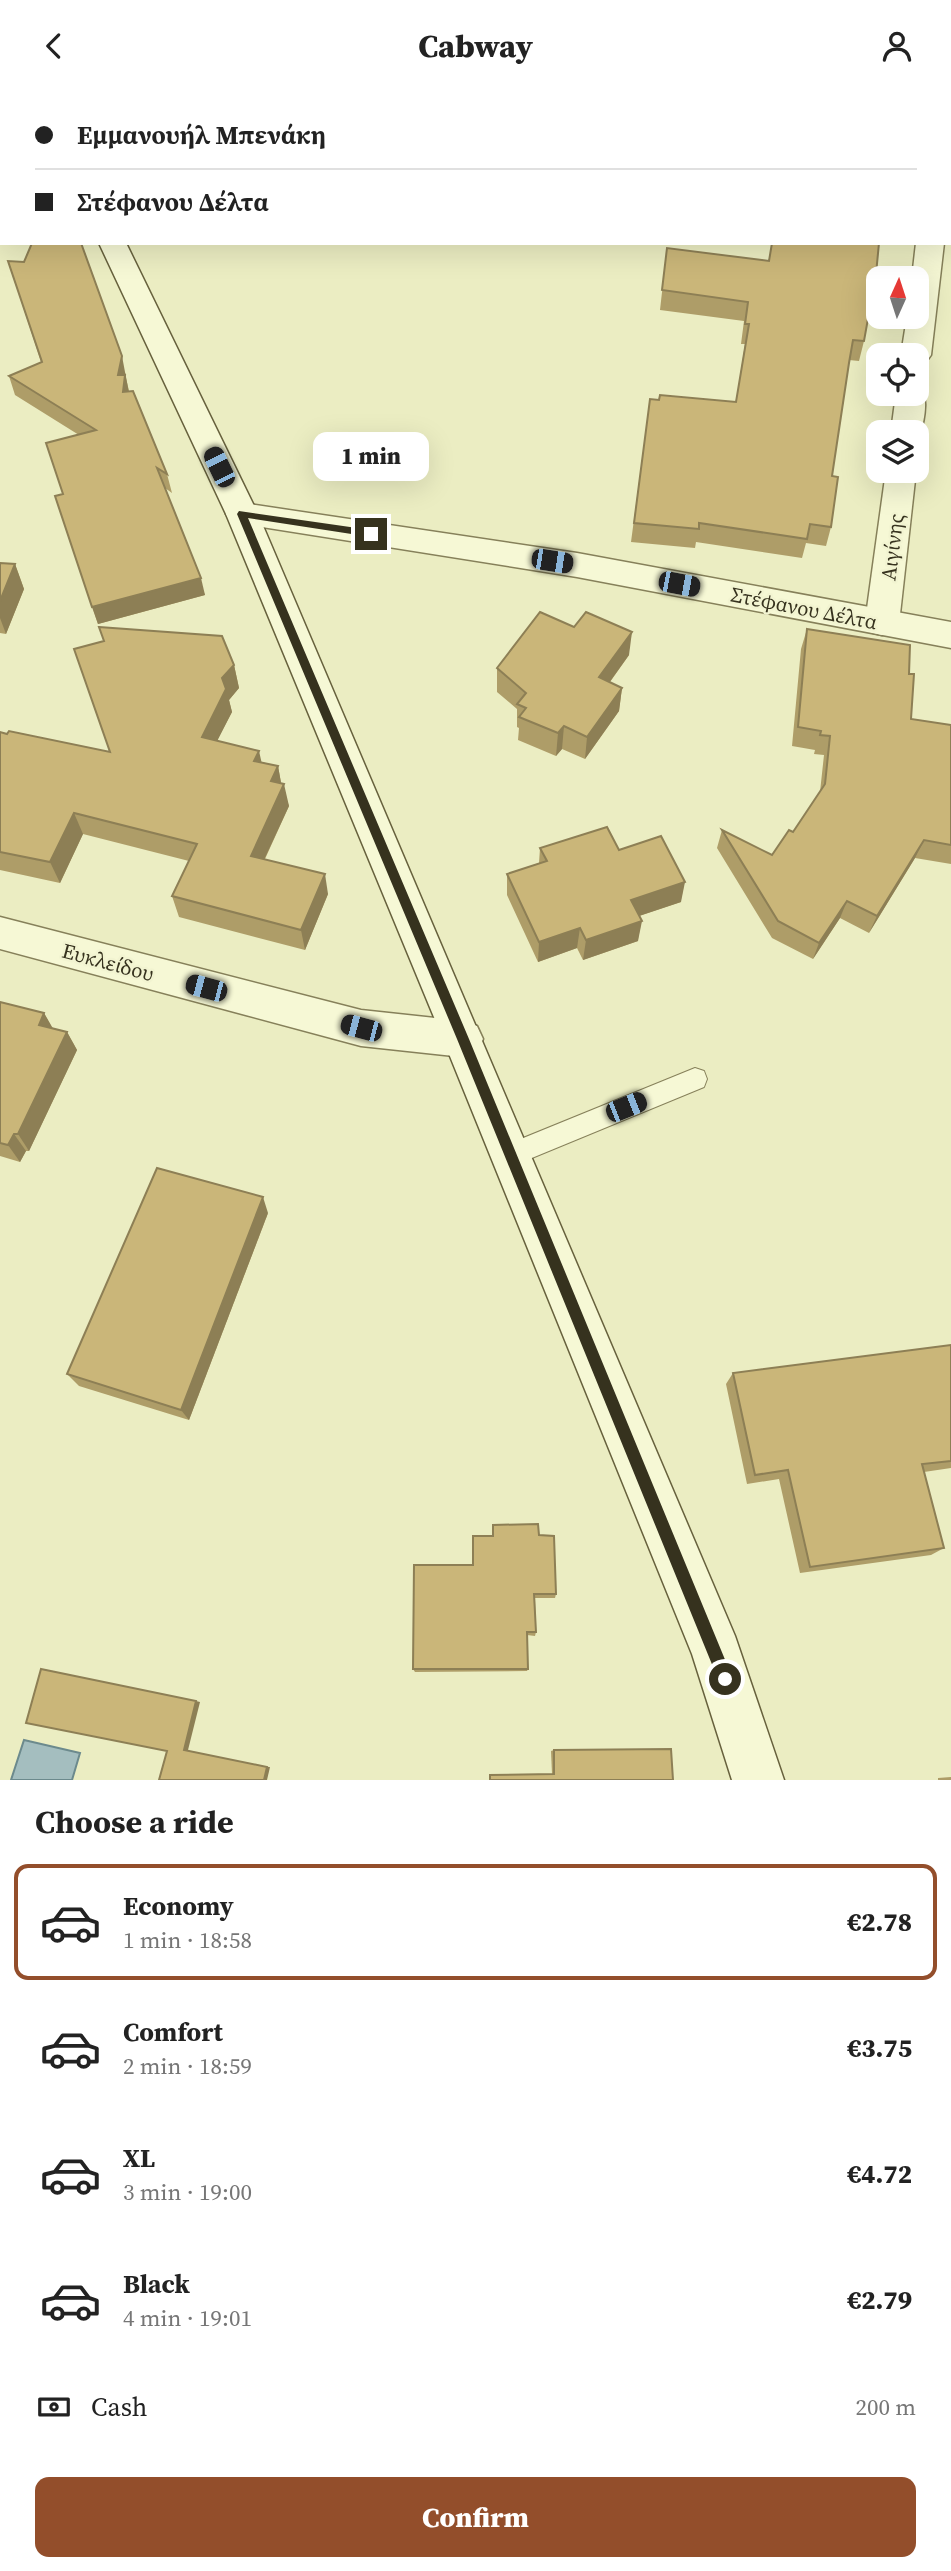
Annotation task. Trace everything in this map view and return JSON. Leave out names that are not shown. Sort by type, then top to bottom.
[{"type":"main road","points":[[113,245],[242,514],[463,1039],[717,1654],[758,1780]]},
{"type":"main road","points":[[918,343],[930,245]]},
{"type":"main road","name":"Αιγίνης","points":[[882,623],[900,483]]},
{"type":"main road","name":"Στέφανου Δέλτα","points":[[242,514],[577,565],[951,635]]},
{"type":"main road","name":"Ευκλείδου","points":[[0,933],[361,1028],[463,1039]]},
{"type":"lane","points":[[510,1155],[695,1079]]},
{"type":"water","points":[[24,1740],[80,1753],[72,1780],[11,1780]]},
{"type":"building","points":[[31,245],[82,245],[122,356],[118,375],[125,375],[123,392],[133,391],[167,474],[157,468],[201,578],[92,607],[55,496],[63,494],[46,443],[96,430],[9,376],[42,362],[8,261],[24,262]]},
{"type":"building","points":[[772,245],[879,245],[877,266],[866,266],[864,341],[853,340],[849,363],[832,476],[838,477],[831,527],[810,524],[807,539],[699,523],[699,529],[634,523],[650,399],[659,400],[660,395],[736,402],[749,324],[745,324],[748,302],[662,290],[667,248],[769,261]]},
{"type":"building","points":[[0,563],[15,564],[0,601]]},
{"type":"building","points":[[540,612],[574,627],[586,612],[632,632],[599,677],[622,688],[587,737],[564,726],[558,733],[519,717],[526,708],[517,704],[526,693],[497,668]]},
{"type":"building","points":[[99,627],[222,636],[234,665],[222,678],[226,689],[202,737],[259,751],[254,761],[278,766],[271,781],[284,784],[251,856],[325,874],[301,930],[172,896],[197,844],[74,813],[50,862],[0,852],[0,732],[7,734],[9,731],[110,752],[74,649],[104,641]]},
{"type":"building","points":[[807,629],[910,645],[909,674],[914,674],[911,719],[951,725],[951,845],[924,840],[877,916],[847,901],[819,943],[778,921],[722,830],[772,855],[789,830],[793,832],[825,784],[830,736],[820,735],[821,731],[798,727]]},
{"type":"building","points":[[607,827],[619,850],[661,836],[685,882],[631,900],[642,921],[586,940],[580,928],[539,942],[507,874],[547,861],[540,848]]},
{"type":"building","points":[[0,1002],[44,1013],[39,1025],[67,1032],[18,1134],[14,1134],[8,1145],[0,1143]]},
{"type":"building","points":[[157,1168],[263,1197],[181,1410],[67,1374]]},
{"type":"building","points":[[951,1345],[951,1461],[922,1464],[944,1548],[810,1567],[788,1470],[755,1475],[733,1373]]},
{"type":"building","points":[[538,1524],[539,1535],[554,1536],[556,1594],[534,1594],[536,1632],[527,1632],[528,1669],[413,1669],[414,1565],[473,1565],[473,1536],[493,1536],[493,1525]]},
{"type":"building","points":[[41,1669],[196,1701],[184,1750],[267,1767],[264,1780],[159,1780],[167,1751],[26,1723]]},
{"type":"building","points":[[671,1749],[673,1780],[490,1780],[490,1775],[554,1774],[554,1750]]},
{"type":"route","points":[[371,534],[242,514],[463,1039],[725,1679]]}]
